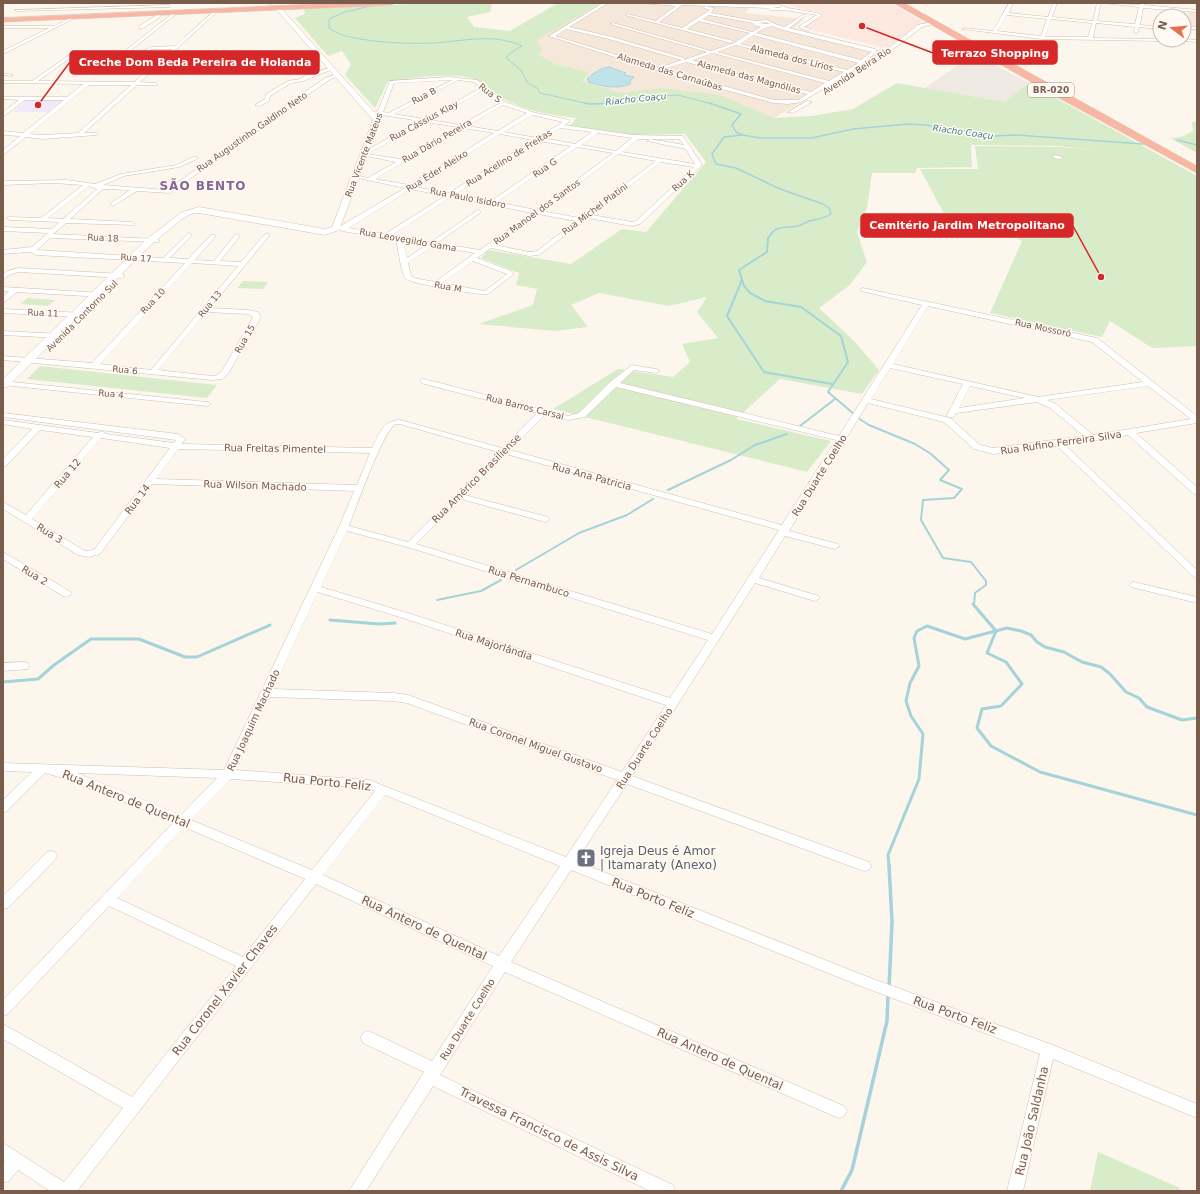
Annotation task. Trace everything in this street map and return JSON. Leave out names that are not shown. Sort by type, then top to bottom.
[{"type":"highway","points":[[4,21],[15,13],[121,7],[216,11],[261,6],[271,3],[288,3]]},
{"type":"highway","points":[[4,21],[74,13],[167,8],[261,6],[278,8],[302,5],[391,3]]},
{"type":"highway","points":[[897,3],[908,5]]},
{"type":"highway","name":"BR-020","points":[[908,5],[932,23],[1127,133],[1197,170]]},
{"type":"highway","name":"BR-020","points":[[908,5],[1038,75],[1067,88]]},
{"type":"highway","points":[[984,52],[995,51]]},
{"type":"highway","points":[[1095,115],[1108,117],[1116,114]]},
{"type":"highway","points":[[1181,162],[1183,158],[1197,158]]},
{"type":"street","points":[[60,10],[71,3]]},
{"type":"street","points":[[3,53],[56,27],[84,3]]},
{"type":"street","points":[[84,10],[95,3]]},
{"type":"street","points":[[98,9],[107,3]]},
{"type":"street","points":[[142,7],[148,3]]},
{"type":"street","points":[[565,27],[606,3]]},
{"type":"street","points":[[639,7],[644,3],[712,8],[708,14],[684,29]]},
{"type":"street","points":[[672,3],[782,7],[814,17],[800,28],[874,50]]},
{"type":"street","points":[[994,33],[1011,3]]},
{"type":"street","points":[[1042,38],[1055,3]]},
{"type":"street","points":[[1090,39],[1098,3]]},
{"type":"street","points":[[1104,3],[1166,8]]},
{"type":"street","points":[[15,13],[20,5]]},
{"type":"street","points":[[657,22],[680,5]]},
{"type":"street","points":[[1134,40],[1141,5]]},
{"type":"street","points":[[660,69],[734,43],[765,26],[766,20],[774,6]]},
{"type":"street","points":[[15,13],[60,10],[74,13],[84,10],[121,7],[167,8]]},
{"type":"street","points":[[752,33],[782,7]]},
{"type":"street","points":[[141,27],[159,16],[167,8]]},
{"type":"street","points":[[278,8],[370,112],[378,116],[390,114],[698,166]]},
{"type":"street","points":[[80,134],[216,11]]},
{"type":"street","points":[[622,18],[633,11]]},
{"type":"street","points":[[100,72],[174,14]]},
{"type":"street","points":[[708,14],[766,20],[785,29],[874,50],[891,49]]},
{"type":"street","points":[[785,29],[804,14]]},
{"type":"street","points":[[1006,14],[1152,27]]},
{"type":"street","name":"Alameda dos Lírios","points":[[627,15],[848,72]]},
{"type":"street","points":[[700,20],[861,62]]},
{"type":"street","points":[[4,21],[56,27]]},
{"type":"street","points":[[606,27],[617,21]]},
{"type":"street","points":[[920,26],[932,23]]},
{"type":"street","points":[[612,24],[829,83]]},
{"type":"street","points":[[920,26],[941,28]]},
{"type":"street","name":"Avenida Beira Rio","points":[[863,69],[920,26]]},
{"type":"street","name":"Alameda das Magnólias","points":[[565,27],[750,79],[811,93]]},
{"type":"street","name":"Alameda das Carnaúbas","points":[[565,27],[552,37],[746,94],[792,102],[811,93]]},
{"type":"street","points":[[964,29],[1042,38],[1152,40]]},
{"type":"street","points":[[594,34],[600,31]]},
{"type":"street","points":[[114,61],[133,58],[151,48],[176,47]]},
{"type":"street","points":[[811,93],[848,72],[874,50]]},
{"type":"street","points":[[34,82],[75,52]]},
{"type":"street","points":[[654,67],[684,60]]},
{"type":"street","points":[[258,105],[267,100],[268,95],[280,86],[301,80],[315,73],[331,69]]},
{"type":"street","name":"Avenida Beira Rio","points":[[792,112],[857,73]]},
{"type":"street","points":[[3,74],[11,75]]},
{"type":"street","name":"Rua Augustinho Galdino Neto","points":[[136,189],[168,192],[327,79],[336,75]]},
{"type":"street","name":"Rua S","points":[[392,82],[449,78],[475,82],[503,103],[531,113],[563,119]]},
{"type":"street","name":"Rua B","points":[[390,114],[458,79]]},
{"type":"street","points":[[3,82],[156,84]]},
{"type":"street","name":"Rua Vicente Mateus","points":[[339,228],[364,154],[392,82]]},
{"type":"street","points":[[3,153],[88,83]]},
{"type":"street","name":"Rua Cássius Klay","points":[[364,154],[483,89]]},
{"type":"street","points":[[3,98],[68,99]]},
{"type":"street","points":[[3,115],[24,98]]},
{"type":"street","name":"Rua Dário Pereira","points":[[370,179],[503,103]]},
{"type":"street","name":"Rua Éder Aleixo","points":[[339,228],[411,187],[531,113]]},
{"type":"street","name":"Rua Acelino de Freitas","points":[[386,236],[567,121],[563,119]]},
{"type":"street","points":[[560,126],[639,137],[652,142],[689,148]]},
{"type":"street","name":"Rua G","points":[[492,203],[596,132]]},
{"type":"street","points":[[3,133],[43,137],[95,134]]},
{"type":"street","name":"Rua K","points":[[586,216],[632,224],[640,222],[698,166],[698,163],[683,138],[677,136],[639,137]]},
{"type":"street","name":"Rua Manoel dos Santos","points":[[435,285],[619,153],[639,137]]},
{"type":"street","points":[[364,154],[402,161]]},
{"type":"street","name":"Rua Augustinho Galdino Neto","points":[[98,187],[123,175],[177,166],[195,158]]},
{"type":"street","name":"Rua Michel Platini","points":[[489,246],[529,254],[539,252],[660,160]]},
{"type":"street","name":"Rua Paulo Isidoro","points":[[356,177],[580,220]]},
{"type":"street","points":[[3,191],[6,183],[39,182],[87,184],[98,187],[136,189]]},
{"type":"street","points":[[43,219],[87,184]]},
{"type":"street","points":[[3,252],[34,249],[98,192],[101,188],[98,187]]},
{"type":"street","points":[[112,204],[136,189]]},
{"type":"street","name":"Avenida Contorno Sul","points":[[3,395],[7,384],[34,360],[183,213],[195,210],[320,231],[331,231],[339,228]]},
{"type":"street","points":[[399,238],[405,262],[478,212]]},
{"type":"street","points":[[3,224],[6,218],[132,224]]},
{"type":"street","name":"Rua Leovegildo Gama","points":[[339,228],[480,252]]},
{"type":"street","name":"Rua 18","points":[[3,229],[155,239]]},
{"type":"street","points":[[165,260],[189,235]]},
{"type":"street","name":"Rua 13","points":[[152,373],[206,310],[241,264],[267,235]]},
{"type":"street","name":"Rua 10","points":[[93,366],[213,236]]},
{"type":"street","points":[[215,263],[237,236]]},
{"type":"street","name":"Rua 17","points":[[34,249],[33,251],[36,253],[241,264]]},
{"type":"street","name":"Rua M","points":[[405,262],[408,277],[412,280],[483,293],[488,292],[511,274],[472,258]]},
{"type":"street","points":[[3,277],[9,272],[19,270],[118,276]]},
{"type":"street","points":[[3,289],[99,295]]},
{"type":"street","points":[[3,301],[15,290]]},
{"type":"street","name":"Rua Mossoró","points":[[863,290],[1094,340],[1197,420]]},
{"type":"street","name":"Rua Duarte Coelho","points":[[357,1191],[502,964],[784,531],[927,303]]},
{"type":"street","name":"Rua 15","points":[[206,310],[248,312],[255,314],[257,317],[226,372],[219,377],[212,378]]},
{"type":"street","name":"Rua 11","points":[[3,311],[79,315]]},
{"type":"street","points":[[3,333],[57,336]]},
{"type":"street","name":"Rua 6","points":[[3,358],[212,378]]},
{"type":"street","points":[[888,365],[1038,399],[1053,406],[1091,438]]},
{"type":"street","name":"Rua Barros Carsal","points":[[424,381],[568,418],[579,416],[595,403],[632,367],[656,371]]},
{"type":"street","points":[[947,420],[954,411],[968,382]]},
{"type":"street","points":[[954,411],[1150,383]]},
{"type":"street","name":"Rua 4","points":[[7,384],[207,404]]},
{"type":"street","points":[[613,384],[841,439]]},
{"type":"street","name":"Rua Rufino Ferreira Silva","points":[[863,404],[947,420],[977,447],[993,452],[1130,432],[1197,420]]},
{"type":"street","name":"Rua Américo Brasiliense","points":[[410,545],[543,412]]},
{"type":"street","points":[[3,415],[180,437],[181,439],[175,446]]},
{"type":"street","name":"Rua Freitas Pimentel","points":[[3,422],[37,428],[175,446],[375,451]]},
{"type":"street","name":"Rua Joaquim Machado","points":[[3,1010],[107,899],[228,774],[344,527],[375,451],[388,426],[393,422],[400,422]]},
{"type":"street","name":"Rua Ana Patricia","points":[[400,422],[834,546]]},
{"type":"street","points":[[3,464],[37,428]]},
{"type":"street","name":"Rua 12","points":[[27,520],[98,436],[106,432],[106,428]]},
{"type":"street","points":[[1130,432],[1197,492]]},
{"type":"street","points":[[1059,443],[1197,575]]},
{"type":"street","name":"Rua 14","points":[[97,552],[175,446]]},
{"type":"street","name":"Rua Wilson Machado","points":[[150,481],[359,488]]},
{"type":"street","points":[[458,496],[545,519]]},
{"type":"street","name":"Rua 3","points":[[3,505],[81,553],[88,555],[97,552]]},
{"type":"street","name":"Rua Pernambuco","points":[[344,527],[410,545],[714,638]]},
{"type":"street","name":"Rua 2","points":[[3,555],[67,594]]},
{"type":"street","points":[[753,579],[815,598]]},
{"type":"street","points":[[1134,585],[1197,600]]},
{"type":"street","name":"Rua Majorlândia","points":[[315,588],[407,616],[672,703]]},
{"type":"street","points":[[3,666],[24,666]]},
{"type":"street","name":"Rua Coronel Miguel Gustavo","points":[[265,693],[400,697],[408,699],[625,777],[865,866]]},
{"type":"street","name":"Rua Antero de Quental","points":[[3,767],[43,768],[69,774],[314,877],[502,964],[839,1111]]},
{"type":"street","points":[[3,808],[43,768]]},
{"type":"street","name":"Rua Porto Feliz","points":[[43,768],[228,774],[369,784],[863,981],[1048,1050],[1197,1111]]},
{"type":"street","name":"Rua Coronel Xavier Chaves","points":[[67,1191],[244,964],[383,790]]},
{"type":"street","points":[[3,904],[51,856]]},
{"type":"street","points":[[107,899],[244,964]]},
{"type":"street","points":[[3,1030],[133,1106]]},
{"type":"street","name":"Travessa Francisco de Assis Silva","points":[[368,1038],[433,1074],[667,1191]]},
{"type":"street","name":"Rua João Saldanha","points":[[1015,1191],[1048,1050]]},
{"type":"street","points":[[3,1175],[9,1155],[64,1191]]},
{"type":"shaded area","points":[[601,3],[661,3],[746,7],[749,9],[745,13],[804,19],[794,28],[882,52],[853,72],[774,118],[621,93],[581,81],[590,72],[555,64],[538,55],[542,49],[536,40]]},
{"type":"shaded area","points":[[787,3],[891,3],[925,23],[921,24],[889,48],[885,48],[804,28],[803,27],[823,15],[819,12],[796,8]]},
{"type":"shaded area","points":[[1192,11],[1197,12],[1197,31],[1192,31]]},
{"type":"shaded area","points":[[971,56],[978,56],[1029,83],[1005,102],[925,88]]},
{"type":"shaded area","points":[[28,99],[64,99],[48,112],[13,112]]},
{"type":"green space","points":[[433,3],[492,3],[490,12],[467,17],[474,27],[510,31],[558,3],[601,3],[537,40],[542,49],[539,55],[555,64],[590,72],[582,81],[621,93],[661,88],[719,95],[774,118],[811,116],[853,109],[897,83],[1005,102],[1029,83],[1197,176],[1197,346],[1152,348],[1110,321],[1102,337],[990,313],[1022,241],[1011,235],[955,234],[920,169],[978,169],[975,146],[1060,147],[1103,151],[1058,146],[971,145],[972,167],[917,168],[915,173],[872,173],[867,208],[857,232],[867,262],[850,285],[819,308],[856,343],[879,370],[862,394],[780,379],[736,419],[831,441],[807,472],[553,409],[618,369],[673,377],[690,362],[682,344],[718,338],[697,312],[707,297],[669,306],[599,293],[571,305],[588,327],[556,331],[479,324],[533,305],[537,289],[516,285],[519,273],[481,258],[488,250],[571,264],[622,229],[646,232],[706,162],[685,134],[632,135],[570,126],[576,118],[550,114],[516,105],[503,98],[481,82],[461,76],[440,76],[388,81],[375,108],[345,75],[351,64],[342,51],[328,56],[295,18],[305,14],[304,9]]},
{"type":"green space","points":[[1197,121],[1197,153],[1170,138],[1181,137],[1193,131],[1192,122]]},
{"type":"green space","points":[[243,281],[268,282],[263,289],[237,288]]},
{"type":"green space","points":[[27,298],[55,300],[48,306],[21,304]]},
{"type":"green space","points":[[40,366],[217,385],[207,398],[27,379]]},
{"type":"green space","points":[[1098,1152],[1180,1188],[1179,1191],[1090,1191]]},
{"type":"water","points":[[609,67],[626,73],[624,75],[634,77],[630,81],[630,84],[614,87],[588,82],[589,80],[587,79],[595,73],[603,68]]},
{"type":"waterway","name":"Riacho Coaçu","points":[[370,3],[370,6],[342,13],[329,19],[329,28],[342,35],[392,43],[434,43],[479,39],[511,42],[522,46],[510,53],[506,58],[520,69],[528,83],[537,88],[540,93],[586,103]]},
{"type":"waterway","name":"Riacho Coaçu","points":[[604,103],[621,102],[625,99],[632,98],[678,95],[712,104]]},
{"type":"waterway","name":"Riacho Coaçu","points":[[586,103],[604,103]]},
{"type":"waterway","name":"Riacho Coaçu","points":[[596,104],[604,103]]},
{"type":"waterway","name":"Riacho Coaçu","points":[[604,103],[611,103]]},
{"type":"waterway","name":"Riacho Coaçu","points":[[712,104],[741,114],[732,125],[736,132],[743,135],[760,138],[811,138],[853,129],[908,124],[926,125],[994,136],[1015,135],[1143,144]]},
{"type":"waterway","points":[[742,135],[724,137],[712,154],[716,164],[736,168],[780,189],[823,204],[829,208],[831,214],[798,226],[776,229],[772,233]]},
{"type":"waterway","name":"Riacho Coaçu","points":[[1177,140],[1197,145]]},
{"type":"waterway","points":[[772,233],[768,238],[767,252],[739,270],[744,286],[750,293],[765,301],[801,307],[841,336],[848,362],[828,392],[861,420],[869,425],[915,444],[931,454],[949,470],[940,480],[962,489],[954,498],[923,500],[921,520],[943,558],[971,562],[986,581],[986,585],[975,593],[974,605]]},
{"type":"waterway","points":[[742,280],[727,316],[764,372],[832,384]]},
{"type":"waterway","points":[[800,426],[835,399]]},
{"type":"waterway","points":[[668,490],[731,460],[755,445],[787,434]]},
{"type":"waterway","points":[[516,570],[579,533],[627,515],[653,499]]},
{"type":"waterway","points":[[437,600],[481,591],[501,580]]},
{"type":"waterway","points":[[973,604],[996,631]]},
{"type":"waterway","points":[[330,620],[379,624],[395,623]]},
{"type":"waterway","points":[[3,682],[38,679],[54,665],[91,639],[139,639],[185,657],[197,657],[270,625]]},
{"type":"waterway","points":[[889,866],[888,855],[919,779],[923,734],[911,716],[906,701],[910,683],[919,666],[914,638],[917,631],[927,626],[965,639],[996,631]]},
{"type":"waterway","points":[[996,631],[1007,628],[1031,635],[1037,642],[1045,647],[1064,652],[1082,662],[1101,667],[1110,674],[1126,692],[1139,698],[1147,707],[1182,720],[1197,718]]},
{"type":"waterway","points":[[996,631],[987,653],[1006,662],[1022,684],[1001,706],[982,709],[977,728],[991,746],[1040,772],[1197,815]]},
{"type":"waterway","points":[[889,865],[892,922],[889,988]]},
{"type":"waterway","points":[[841,1191],[852,1170],[887,1021],[888,995]]},
{"type":"place","name":"Terrazo Shopping","points":[[862,26]]},
{"type":"place","name":"Creche Dom Beda Pereira de Holanda","points":[[38,105]]},
{"type":"place","name":"Cemitério Jardim Metropolitano","points":[[1101,277]]},
{"type":"place","name":"Igreja Deus é Amor | Itamaraty (Anexo)","points":[[586,858]]},
{"type":"district","name":"SÃO BENTO","points":[[203,186]]}]
